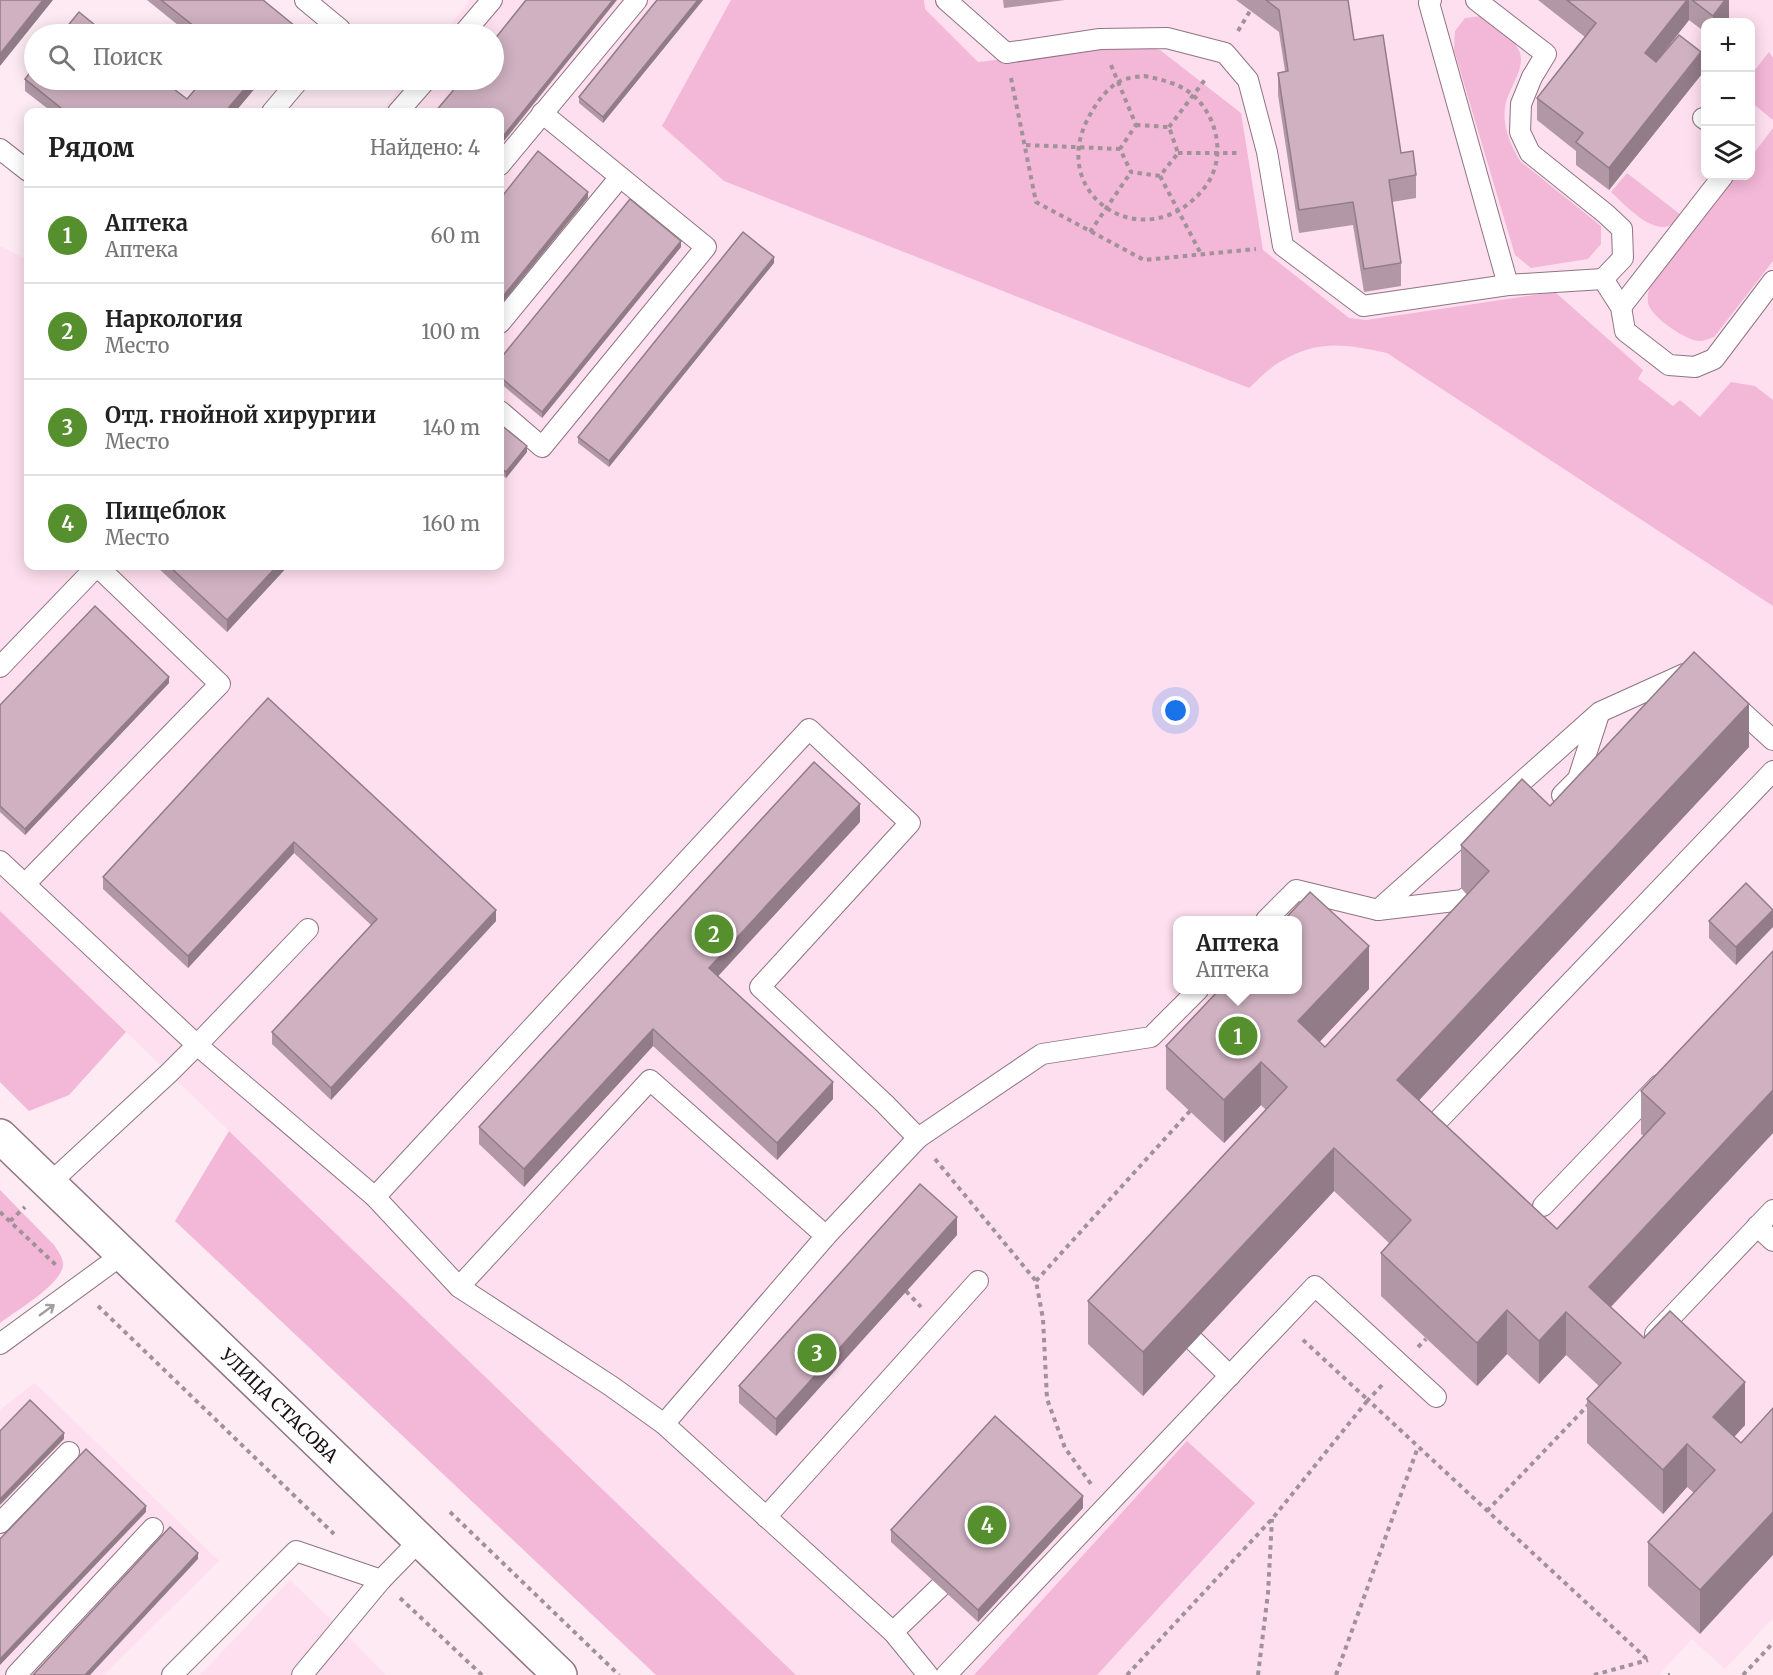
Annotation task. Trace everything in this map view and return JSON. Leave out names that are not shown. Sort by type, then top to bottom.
[{"type":"main road","name":"УЛИЦА СТАСОВА","points":[[0,1136],[560,1675]]},
{"type":"lane","points":[[305,0],[334,24]]},
{"type":"lane","points":[[472,24],[492,0]]},
{"type":"lane","points":[[504,160],[637,0]]},
{"type":"lane","points":[[946,0],[1006,52],[1100,39],[1167,38],[1225,53],[1248,80],[1266,152],[1283,246],[1363,306],[1508,285],[1603,279],[1623,258],[1622,229],[1530,153],[1520,132],[1521,104],[1532,77],[1546,54],[1476,0]]},
{"type":"lane","points":[[1431,0],[1429,3],[1508,285]]},
{"type":"lane","points":[[275,108],[291,90]]},
{"type":"lane","points":[[402,108],[417,90]]},
{"type":"lane","points":[[504,414],[542,447],[706,247],[542,113]]},
{"type":"lane","points":[[0,149],[24,168]]},
{"type":"lane","points":[[504,318],[620,177]]},
{"type":"lane","points":[[1621,307],[1720,180]]},
{"type":"lane","points":[[1603,279],[1621,307],[1625,331],[1669,365],[1695,368],[1714,358],[1773,281]]},
{"type":"lane","points":[[0,667],[93,570]]},
{"type":"lane","points":[[25,884],[220,684],[101,570]]},
{"type":"lane","points":[[1378,910],[1600,712],[1684,674],[1728,699],[1773,740]]},
{"type":"lane","points":[[1546,813],[1578,779],[1600,712]]},
{"type":"lane","points":[[375,1197],[808,729],[910,823],[760,987],[918,1138]]},
{"type":"lane","points":[[1429,1130],[1773,771]]},
{"type":"lane","points":[[0,861],[197,1045],[375,1197],[459,1287],[664,1424],[893,1632],[928,1675]]},
{"type":"lane","points":[[1271,916],[1296,890],[1378,910],[1463,900],[1468,896]]},
{"type":"lane","points":[[50,1183],[169,1073],[308,929]]},
{"type":"lane","points":[[664,1424],[826,1236],[918,1138],[1042,1054],[1151,1037],[1194,994]]},
{"type":"lane","points":[[1543,1206],[1674,1068]]},
{"type":"lane","points":[[459,1287],[650,1080],[826,1236]]},
{"type":"lane","points":[[1645,1345],[1773,1210]]},
{"type":"lane","points":[[1757,1226],[1773,1241]]},
{"type":"lane","points":[[0,1344],[123,1254]]},
{"type":"lane","points":[[766,1517],[978,1281]]},
{"type":"lane","points":[[946,1675],[1316,1286],[1437,1398]]},
{"type":"lane","points":[[1194,1341],[1230,1376]]},
{"type":"lane","points":[[0,1523],[69,1452]]},
{"type":"lane","points":[[16,1675],[153,1528]]},
{"type":"lane","points":[[302,1675],[381,1580],[420,1540]]},
{"type":"lane","points":[[172,1675],[296,1551],[381,1580]]},
{"type":"lane","points":[[893,1632],[940,1587]]},
{"type":"path","points":[[1100,39],[1136,125]]},
{"type":"path","points":[[1006,52],[1036,202],[1143,260],[1283,246]]},
{"type":"path","points":[[1144,76],[1168,81],[1193,95],[1209,113],[1216,134],[1218,153],[1212,178],[1197,197],[1178,211],[1152,220],[1130,219],[1106,208],[1089,192],[1080,171],[1078,147],[1084,124],[1098,101],[1118,82],[1144,76]]},
{"type":"path","points":[[1120,149],[1136,125]]},
{"type":"path","points":[[1136,125],[1169,128],[1178,153]]},
{"type":"path","points":[[1026,145],[1120,149]]},
{"type":"path","points":[[1120,149],[1131,172]]},
{"type":"path","points":[[1178,153],[1266,152]]},
{"type":"path","points":[[1160,176],[1178,153]]},
{"type":"path","points":[[1090,232],[1131,172]]},
{"type":"path","points":[[1131,172],[1160,176]]},
{"type":"path","points":[[1160,176],[1201,255]]},
{"type":"path","points":[[1036,1281],[1190,1111]]},
{"type":"path","points":[[918,1138],[1036,1281],[1043,1319],[1047,1398],[1065,1448],[1106,1506]]},
{"type":"path","points":[[0,1212],[339,1539]]},
{"type":"path","points":[[1282,1321],[1648,1660],[1594,1675]]},
{"type":"path","points":[[1127,1675],[1272,1519],[1368,1400],[1426,1338]]},
{"type":"path","points":[[1487,1511],[1594,1398]]},
{"type":"path","points":[[1336,1675],[1418,1447]]},
{"type":"path","points":[[450,1512],[619,1675]]},
{"type":"path","points":[[1258,1675],[1268,1593],[1272,1519]]},
{"type":"path","points":[[381,1580],[482,1675]]},
{"type":"path","points":[[1743,1675],[1773,1643]]},
{"type":"shaded area","points":[[467,0],[1773,0],[1773,1618],[1725,1669],[1692,1639],[1659,1675],[796,1675],[0,911],[0,246],[24,258],[24,570],[504,570],[504,108],[383,108],[399,90],[504,90],[504,24],[451,24],[469,2]]},
{"type":"shaded area","points":[[731,0],[924,0],[925,9],[978,62],[1134,44],[1160,50],[1241,113],[1263,250],[1349,318],[1366,320],[1555,292],[1643,370],[1638,379],[1673,406],[1680,400],[1700,417],[1731,382],[1755,386],[1773,400],[1773,606],[1387,353],[1344,346],[1306,350],[1278,363],[1249,388],[724,181],[662,126]]},
{"type":"shaded area","points":[[1482,16],[1510,38],[1520,54],[1521,62],[1504,115],[1508,136],[1520,161],[1601,226],[1601,244],[1588,259],[1531,268],[1515,255],[1454,50],[1455,31],[1465,18]]},
{"type":"shaded area","points":[[1769,52],[1773,58],[1773,120],[1755,105],[1755,70]]},
{"type":"shaded area","points":[[1773,128],[1773,261],[1714,337],[1700,341],[1694,340],[1670,327],[1655,315],[1648,303],[1650,284],[1733,180],[1755,180],[1755,152]]},
{"type":"shaded area","points":[[1627,173],[1681,215],[1674,223],[1664,227],[1655,226],[1639,217],[1611,192]]},
{"type":"shaded area","points":[[0,911],[126,1032],[69,1095],[29,1111],[0,1082]]},
{"type":"shaded area","points":[[229,1131],[796,1675],[656,1675],[175,1221]]},
{"type":"shaded area","points":[[0,1190],[54,1245],[63,1266],[46,1289],[0,1323]]},
{"type":"shaded area","points":[[35,1383],[219,1561],[103,1675],[0,1675],[0,1410]]},
{"type":"shaded area","points":[[1187,1441],[1255,1503],[1097,1675],[974,1675]]},
{"type":"shaded area","points":[[290,1580],[340,1628],[386,1675],[200,1675]]},
{"type":"building","points":[[0,0],[43,0],[0,54]]},
{"type":"building","points":[[161,0],[263,0],[293,24],[191,24]]},
{"type":"building","points":[[526,0],[613,0],[504,135],[504,108],[438,108],[454,90],[504,90],[504,28]]},
{"type":"building","points":[[657,0],[698,0],[603,117],[579,97]]},
{"type":"building","points":[[1266,0],[1348,0],[1354,40],[1383,35],[1401,153],[1413,151],[1416,175],[1389,180],[1401,263],[1364,269],[1353,202],[1299,210],[1278,73],[1288,71],[1279,10]]},
{"type":"building","points":[[1567,0],[1687,0],[1645,53],[1656,62],[1679,35],[1701,52],[1609,168],[1576,142],[1583,133],[1537,98],[1596,23]]},
{"type":"building","points":[[1692,0],[1725,0],[1713,16]]},
{"type":"building","points":[[79,12],[94,24],[69,24]]},
{"type":"building","points":[[39,90],[175,90],[187,99],[195,90],[244,90],[228,108],[61,108]]},
{"type":"building","points":[[538,151],[588,192],[504,295],[504,194]]},
{"type":"building","points":[[630,199],[681,241],[542,412],[504,380],[504,354]]},
{"type":"building","points":[[743,232],[774,257],[609,461],[578,437]]},
{"type":"building","points":[[504,427],[527,446],[506,472],[504,470]]},
{"type":"building","points":[[173,570],[273,570],[227,620]]},
{"type":"building","points":[[95,606],[169,677],[25,829],[0,806],[0,705]]},
{"type":"building","points":[[1694,652],[1749,704],[1397,1080],[1557,1229],[1665,1113],[1641,1091],[1773,951],[1773,1090],[1589,1287],[1644,1338],[1670,1311],[1745,1382],[1713,1417],[1741,1443],[1773,1408],[1773,1512],[1700,1590],[1648,1542],[1715,1470],[1687,1444],[1663,1470],[1587,1399],[1621,1363],[1566,1312],[1539,1341],[1507,1310],[1477,1343],[1381,1253],[1411,1220],[1334,1148],[1143,1352],[1088,1301],[1287,1087],[1261,1062],[1224,1100],[1166,1046],[1215,994],[1302,994],[1302,916],[1288,916],[1310,892],[1369,946],[1298,1021],[1325,1047],[1489,871],[1461,845],[1522,779],[1550,806]]},
{"type":"building","points":[[268,698],[496,910],[331,1088],[272,1032],[377,919],[294,842],[188,956],[103,877]]},
{"type":"building","points":[[814,762],[860,804],[709,968],[833,1082],[777,1143],[653,1029],[524,1169],[479,1127]]},
{"type":"building","points":[[1746,883],[1773,910],[1736,947],[1709,921]]},
{"type":"building","points":[[920,1184],[957,1217],[776,1419],[739,1386]]},
{"type":"building","points":[[30,1400],[64,1433],[0,1499],[0,1431]]},
{"type":"building","points":[[995,1416],[1083,1496],[978,1610],[891,1530]]},
{"type":"building","points":[[86,1449],[146,1506],[0,1659],[0,1539]]},
{"type":"building","points":[[170,1527],[198,1553],[85,1675],[33,1675]]},
{"type":"place","name":"Наркология","points":[[714,934]]},
{"type":"place","name":"Аптека","points":[[1238,1036]]},
{"type":"place","name":"Отд. гнойной хирургии","points":[[817,1353]]},
{"type":"place","name":"Пищеблок","points":[[987,1525]]}]
